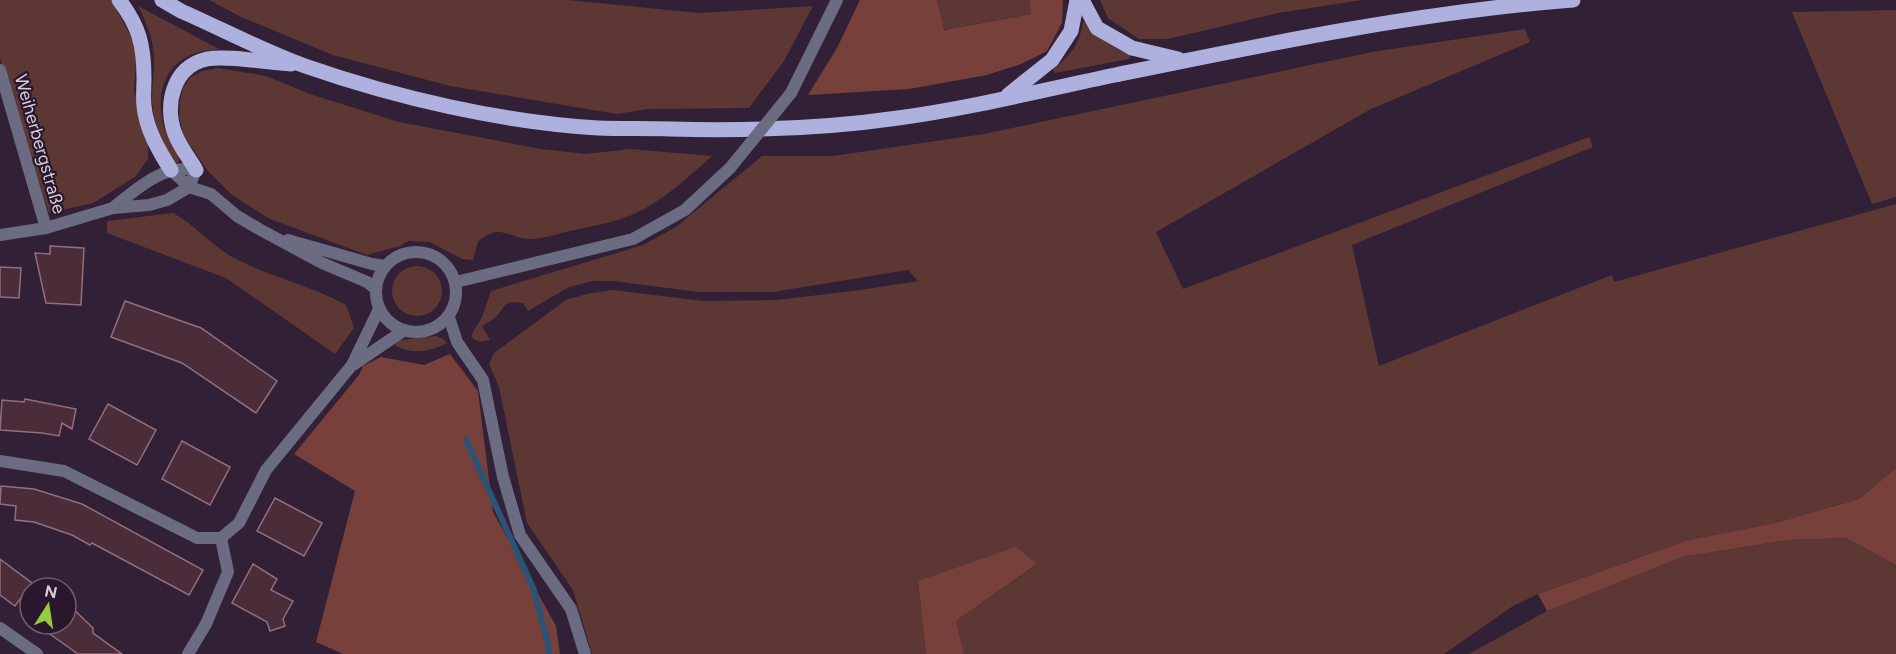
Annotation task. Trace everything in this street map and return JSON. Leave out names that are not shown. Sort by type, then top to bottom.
[{"type":"main road","points":[[119,0],[139,31],[144,62],[144,106],[150,131],[171,170]]},
{"type":"main road","points":[[162,0],[181,11],[303,65],[444,105],[530,120],[598,128],[744,131],[900,118],[1395,21],[1522,4],[1573,0]]},
{"type":"main road","points":[[1004,98],[1052,60],[1071,31],[1077,0]]},
{"type":"main road","points":[[1082,0],[1097,28],[1132,48],[1184,61]]},
{"type":"main road","points":[[196,170],[175,133],[169,111],[174,84],[182,74],[193,65],[207,59],[303,65]]},
{"type":"street","points":[[456,282],[633,239],[685,210],[730,168],[791,93],[837,0]]},
{"type":"street","name":"Weiherbergstraße","points":[[0,70],[45,228]]},
{"type":"street","name":"Weiherbergstraße","points":[[113,208],[149,180],[171,170],[187,168],[196,170]]},
{"type":"street","points":[[171,170],[189,187],[211,194]]},
{"type":"street","points":[[189,187],[196,170]]},
{"type":"street","points":[[196,170],[211,194],[237,216],[322,263],[367,282],[375,289]]},
{"type":"street","name":"Weiherbergstraße","points":[[0,235],[45,228],[113,208],[149,205],[167,200],[189,187]]},
{"type":"street","points":[[276,238],[385,266]]},
{"type":"street","points":[[429,331],[441,325],[455,306],[456,282],[450,269],[439,258],[426,253],[411,252],[397,257],[385,266],[379,275],[375,289],[379,309],[391,325],[403,331],[442,332],[457,342]]},
{"type":"street","points":[[0,461],[64,471],[197,538],[221,538],[239,523],[266,470],[352,365],[379,309]]},
{"type":"street","points":[[449,316],[457,342],[483,380],[503,477],[520,535],[572,609],[585,654]]},
{"type":"street","points":[[352,365],[403,331]]},
{"type":"street","points":[[188,654],[206,624],[228,572],[221,538]]},
{"type":"street","points":[[0,628],[37,654]]},
{"type":"shaded area","points":[[0,0],[110,0],[137,49],[134,90],[148,139],[148,159],[135,177],[93,203],[49,213],[0,58]]},
{"type":"shaded area","points":[[209,0],[568,0],[699,13],[813,6],[784,61],[749,108],[648,109],[617,114],[450,86],[333,55],[241,17]]},
{"type":"shaded area","points":[[860,0],[937,0],[944,30],[1031,14],[1029,0],[1063,0],[1062,23],[1047,51],[1021,64],[987,75],[909,89],[808,95],[837,48]]},
{"type":"shaded area","points":[[937,0],[1029,0],[1031,14],[943,30]]},
{"type":"shaded area","points":[[1100,0],[1362,0],[1278,13],[1168,39],[1139,39],[1108,18]]},
{"type":"shaded area","points":[[138,6],[219,49],[191,55],[181,61],[172,68],[163,88],[161,110],[163,121],[166,132],[178,154],[179,162],[174,163],[154,118],[153,49],[149,30]]},
{"type":"shaded area","points":[[1896,10],[1896,197],[1872,204],[1792,12]]},
{"type":"shaded area","points":[[1083,22],[1087,22],[1112,45],[1131,55],[1129,59],[1055,73],[1053,69],[1065,59],[1076,43]]},
{"type":"shaded area","points":[[1525,29],[1530,42],[1371,109],[1156,232],[1183,289],[1589,137],[1593,147],[1352,245],[1379,366],[1612,275],[1614,282],[1896,204],[1896,468],[1859,499],[1775,523],[1688,540],[1538,594],[1513,606],[1444,654],[964,654],[956,621],[1036,565],[918,581],[926,654],[592,654],[573,590],[527,523],[499,387],[489,364],[494,353],[566,300],[587,294],[613,290],[703,301],[776,300],[918,281],[908,270],[773,292],[699,292],[613,281],[593,281],[569,287],[528,311],[523,303],[508,303],[495,318],[482,326],[490,340],[478,341],[471,336],[482,317],[491,291],[643,245],[676,227],[762,156],[833,156],[984,134],[1372,52]]},
{"type":"shaded area","points":[[218,68],[266,76],[310,94],[399,122],[541,149],[586,154],[630,149],[712,156],[657,201],[618,220],[533,239],[499,232],[493,233],[478,242],[473,260],[462,259],[430,242],[408,241],[400,246],[367,255],[270,219],[232,195],[207,170],[184,136],[179,117],[180,101],[183,88],[191,77],[202,71]]},
{"type":"shaded area","points":[[173,213],[234,258],[346,305],[354,328],[335,354],[226,278],[107,233],[107,221]]},
{"type":"shaded area","points":[[412,266],[422,266],[435,273],[442,286],[442,296],[435,309],[422,316],[412,316],[403,312],[396,305],[392,296],[392,286],[396,277],[403,270]]},
{"type":"shaded area","points":[[436,336],[447,343],[434,349],[420,351],[407,350],[394,345],[401,340]]},
{"type":"shaded area","points":[[450,354],[478,391],[493,512],[556,626],[560,654],[343,654],[316,642],[355,491],[294,454],[359,375],[363,366],[381,357],[424,365]]},
{"type":"shaded area","points":[[1896,468],[1896,565],[1846,538],[1788,540],[1682,557],[1547,611],[1538,594],[1688,540],[1775,523],[1859,499]]},
{"type":"shaded area","points":[[1846,538],[1896,565],[1896,654],[1469,654],[1547,611],[1682,557],[1788,540]]},
{"type":"shaded area","points":[[1016,547],[1037,564],[956,621],[964,654],[926,654],[918,581]]},
{"type":"building","points":[[50,246],[84,248],[81,305],[46,303],[35,253],[50,254]]},
{"type":"building","points":[[0,267],[21,268],[19,298],[0,297]]},
{"type":"building","points":[[125,301],[201,328],[277,381],[256,413],[182,363],[111,337]]},
{"type":"building","points":[[25,399],[76,409],[72,429],[62,423],[59,436],[0,430],[2,400],[24,402]]},
{"type":"building","points":[[108,404],[156,430],[137,465],[89,439]]},
{"type":"building","points":[[182,441],[230,467],[210,505],[162,479]]},
{"type":"building","points":[[1,486],[34,489],[82,504],[203,570],[189,595],[92,543],[90,545],[72,535],[34,522],[15,520],[16,506],[0,504]]},
{"type":"building","points":[[275,498],[322,523],[304,556],[257,531]]},
{"type":"building","points":[[0,559],[23,576],[18,576],[18,602],[15,606],[0,595]]},
{"type":"building","points":[[253,564],[277,579],[271,590],[293,601],[283,619],[285,626],[270,631],[267,622],[232,603]]},
{"type":"building","points":[[78,614],[93,628],[93,633],[122,654],[78,654],[53,636],[78,636]]},
{"type":"waterway","points":[[466,440],[534,590],[549,654]]}]
